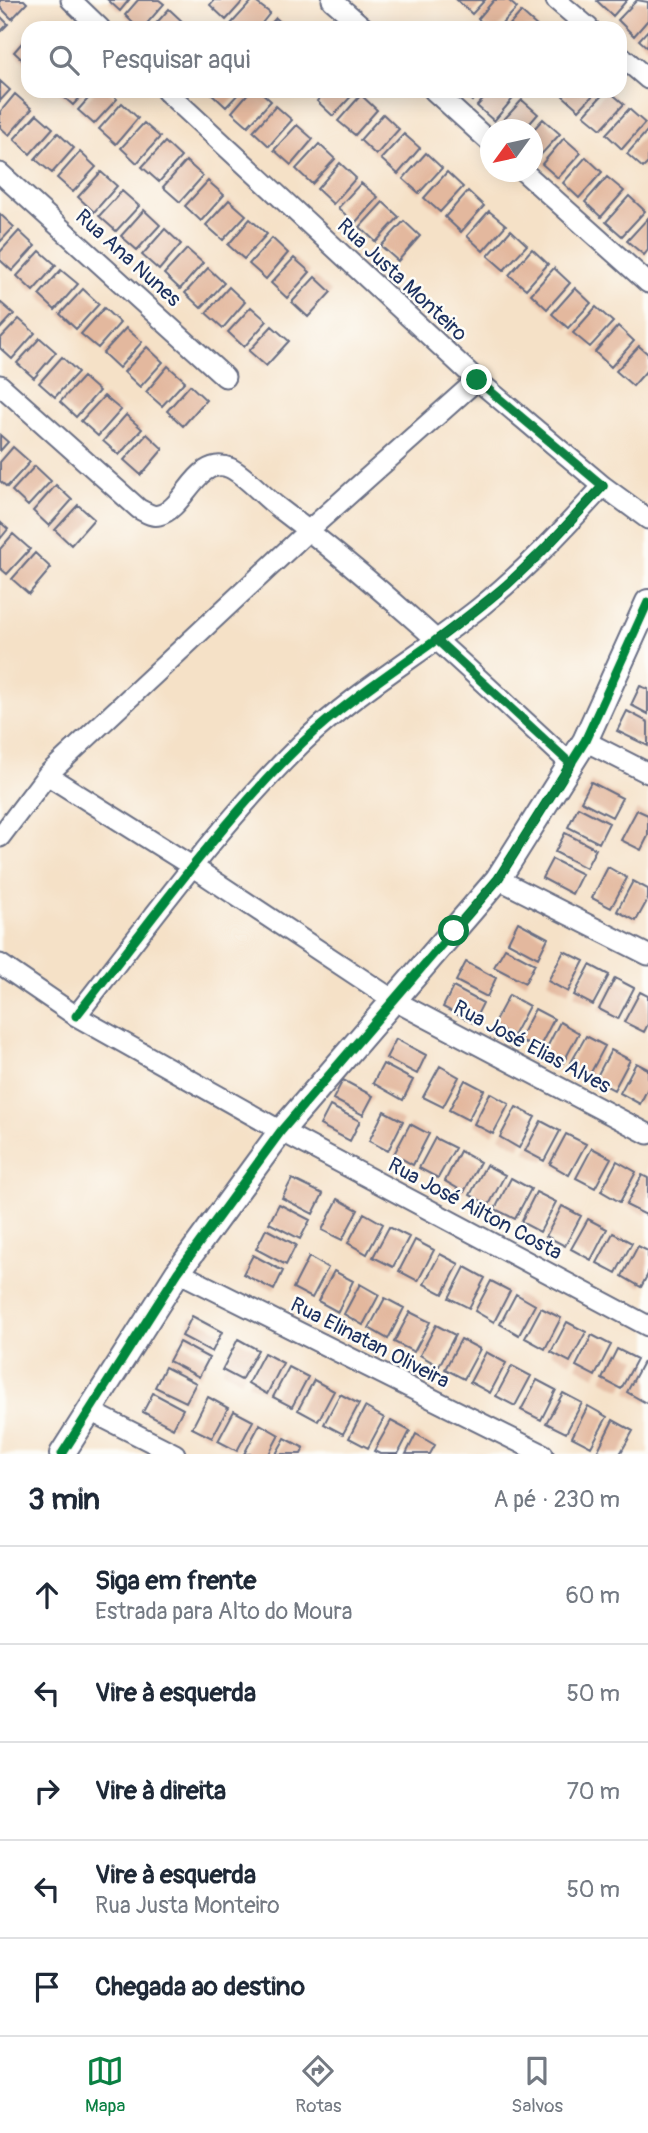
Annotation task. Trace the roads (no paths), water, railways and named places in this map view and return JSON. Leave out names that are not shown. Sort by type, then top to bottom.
[{"type":"street","points":[[71,0],[93,21]]},
{"type":"street","points":[[332,0],[356,21]]},
{"type":"street","points":[[556,0],[581,21]]},
{"type":"street","points":[[627,61],[648,79]]},
{"type":"street","name":"Rua Justa Monteiro","points":[[174,98],[477,380],[603,486],[648,519]]},
{"type":"street","points":[[442,98],[480,132]]},
{"type":"street","name":"Rua Ana Nunes","points":[[0,173],[225,377]]},
{"type":"street","points":[[535,182],[648,283]]},
{"type":"street","points":[[0,837],[47,775],[309,530],[477,380]]},
{"type":"street","points":[[0,385],[139,509],[148,514],[159,515],[176,503],[200,475],[210,468],[230,468],[309,530],[437,640],[571,764]]},
{"type":"street","points":[[76,1016],[193,867],[254,794],[303,742],[338,712],[507,585],[541,553],[603,486]]},
{"type":"street","points":[[62,1454],[178,1272],[281,1131],[498,879],[585,741],[648,602]]},
{"type":"street","points":[[585,741],[648,773]]},
{"type":"street","name":"Rua José Elias Alves","points":[[47,775],[193,867],[395,1001],[648,1134]]},
{"type":"street","points":[[498,879],[648,955]]},
{"type":"street","name":"Rua José Ailton Costa","points":[[0,964],[76,1016],[281,1131],[648,1326]]},
{"type":"street","name":"Rua Elinatan Oliveira","points":[[178,1272],[542,1454]]},
{"type":"street","points":[[90,1411],[175,1454]]}]
